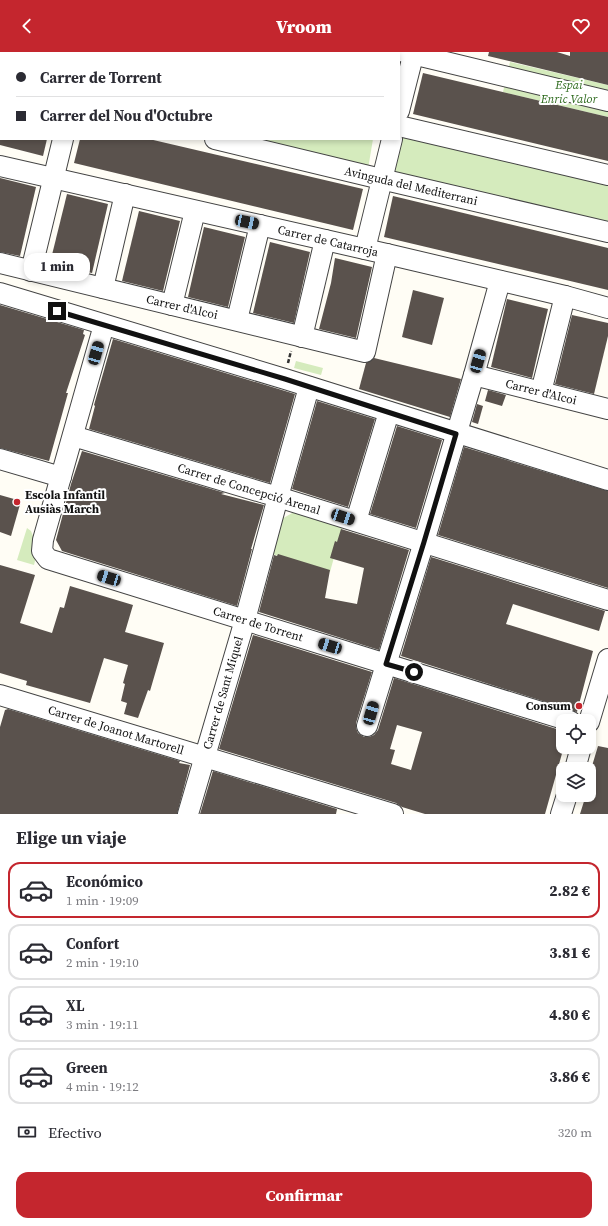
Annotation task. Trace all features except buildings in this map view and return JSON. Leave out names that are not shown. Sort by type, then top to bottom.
[{"type":"street","points":[[400,106],[410,53],[608,101]]},
{"type":"street","points":[[400,126],[608,175]]},
{"type":"street","points":[[31,271],[63,140]]},
{"type":"street","name":"Avinguda del Mediterrani","points":[[219,140],[608,232]]},
{"type":"street","points":[[365,249],[392,140]]},
{"type":"street","name":"Carrer de Catarroja","points":[[0,166],[387,254],[565,296],[608,308]]},
{"type":"street","points":[[104,288],[125,194]]},
{"type":"street","points":[[172,305],[195,211]]},
{"type":"street","points":[[237,320],[260,225]]},
{"type":"street","points":[[297,342],[325,240]]},
{"type":"street","name":"Carrer d'Alcoi","points":[[0,263],[237,320],[297,342],[365,352],[387,254]]},
{"type":"street","points":[[368,726],[474,375],[500,281]]},
{"type":"street","points":[[0,293],[285,379],[456,434],[608,480]]},
{"type":"street","points":[[541,392],[565,296]]},
{"type":"street","points":[[0,459],[61,477],[104,325]]},
{"type":"street","name":"Carrer d'Alcoi","points":[[474,375],[541,392],[607,406]]},
{"type":"street","name":"Carrer de Sant Miquel","points":[[188,814],[245,620],[278,497],[310,387]]},
{"type":"street","points":[[356,521],[389,412]]},
{"type":"street","name":"Carrer de Concepció Arenal","points":[[73,436],[278,497],[608,600]]},
{"type":"street","name":"Carrer de Torrent","points":[[61,477],[43,540],[42,551],[48,559],[556,717]]},
{"type":"street","points":[[591,714],[608,659]]},
{"type":"street","name":"Carrer de Joanot Martorell","points":[[0,695],[204,757],[345,807],[393,814]]},
{"type":"street","points":[[561,814],[565,802]]},
{"type":"path","points":[[285,379],[297,342]]},
{"type":"green space","name":"Espai Enric Valor","points":[[510,62],[608,85],[608,117],[503,92]]},
{"type":"green space","points":[[403,136],[608,185],[608,225],[394,172]]},
{"type":"green space","points":[[251,140],[373,140],[368,169]]},
{"type":"green space","points":[[296,361],[323,368],[321,375],[294,368]]},
{"type":"green space","points":[[294,512],[342,528],[330,572],[272,554],[280,520]]},
{"type":"green space","points":[[27,528],[31,531],[38,549],[34,565],[17,560]]},
{"type":"place","name":"Escola Infantil Ausiàs March","points":[[17,502]]},
{"type":"place","name":"Consum","points":[[579,706]]},
{"type":"route","points":[[57,311],[285,379],[456,434],[386,664],[414,672]]}]
